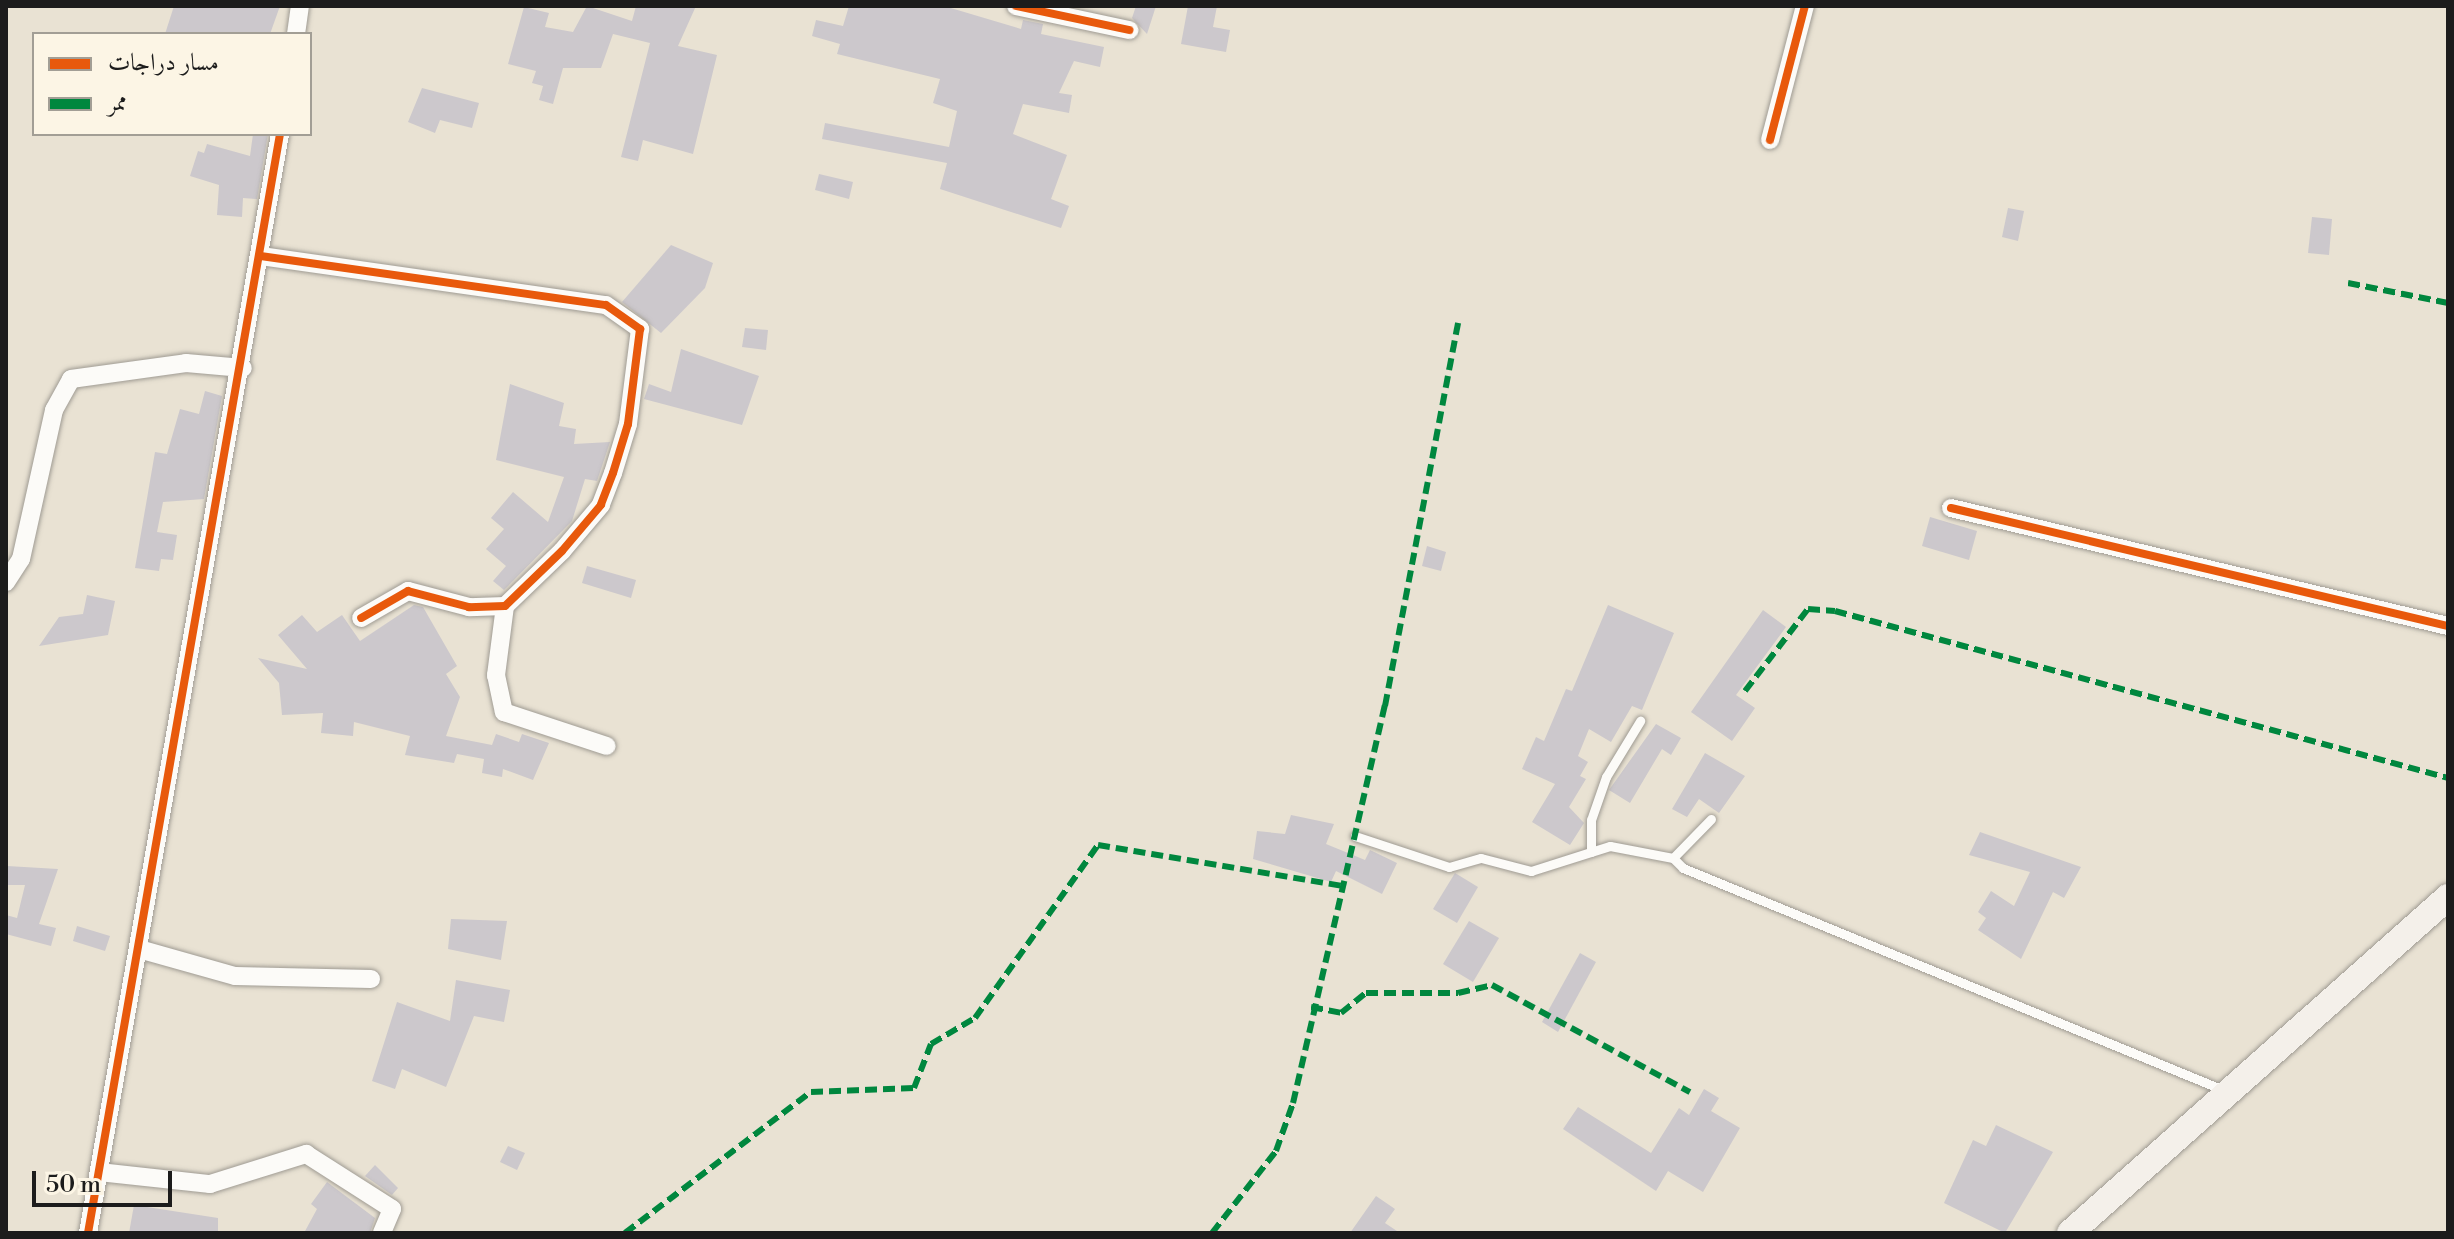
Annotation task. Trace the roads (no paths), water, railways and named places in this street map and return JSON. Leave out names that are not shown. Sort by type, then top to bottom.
[{"type":"main road","points":[[2070,1233],[2448,897]]},
{"type":"street","points":[[296,32],[300,6]]},
{"type":"street","points":[[1016,6],[1129,30]]},
{"type":"street","points":[[1770,140],[1805,6]]},
{"type":"street","points":[[88,1233],[243,368],[280,136]]},
{"type":"street","points":[[261,256],[606,305],[634,320],[642,338],[628,424],[601,505],[505,606],[496,675],[504,712],[607,746]]},
{"type":"street","points":[[6,582],[21,559],[54,410],[71,379],[186,363],[243,368]]},
{"type":"street","points":[[1951,508],[2448,626]]},
{"type":"street","points":[[361,618],[408,591],[469,607],[505,606]]},
{"type":"street","points":[[139,949],[235,976],[371,979]]},
{"type":"street","points":[[99,1172],[210,1184],[306,1154],[392,1209],[382,1233]]},
{"type":"lane","points":[[1591,852],[1591,820],[1606,777],[1640,721]]},
{"type":"lane","points":[[1673,858],[1711,819]]},
{"type":"lane","points":[[1355,836],[1449,867],[1481,858],[1531,871],[1610,846],[1673,858],[2229,1092]]}]
